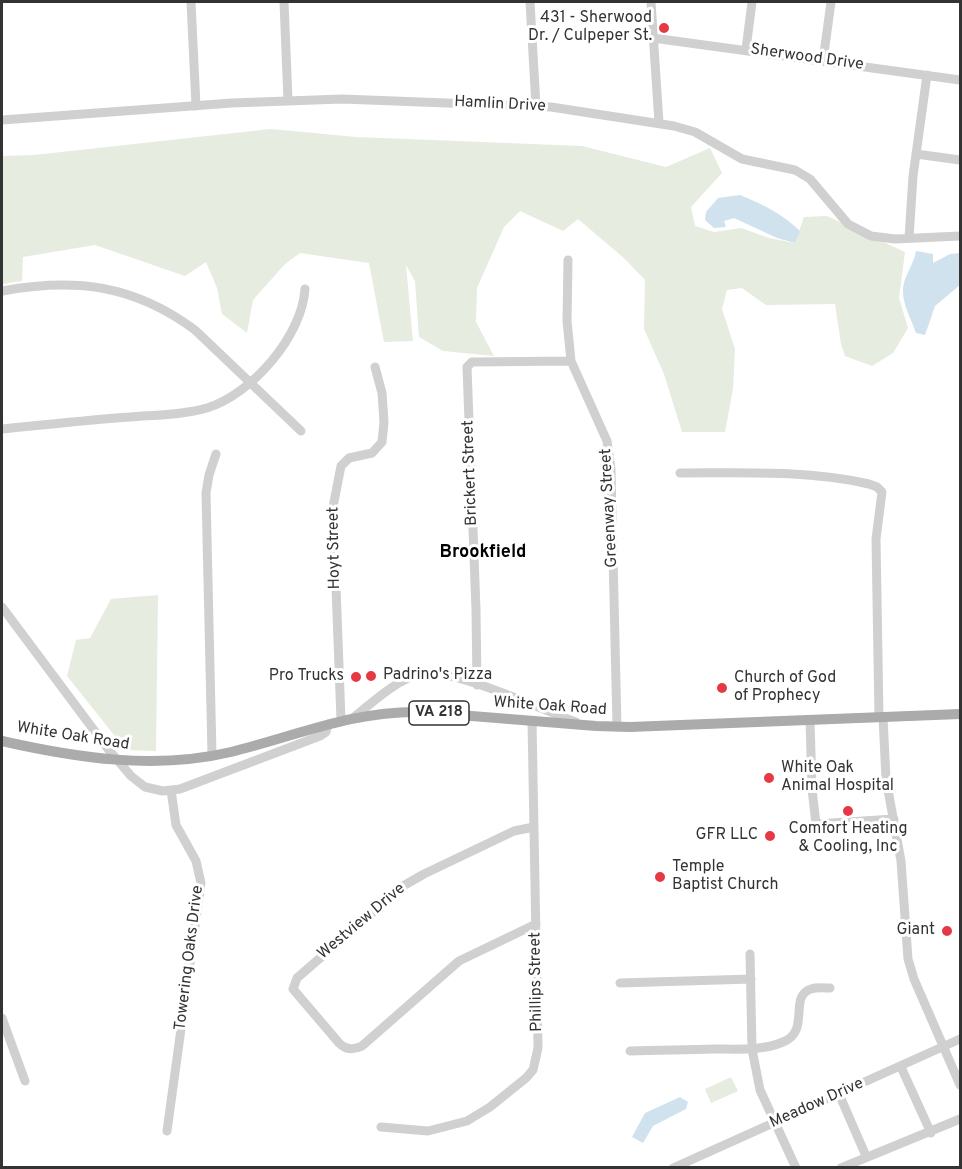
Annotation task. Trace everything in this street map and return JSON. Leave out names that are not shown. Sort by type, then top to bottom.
[{"type":"main road","name":"White Oak Road","points":[[2,741],[118,760],[174,760],[231,752],[341,720],[395,712],[617,727],[960,714]]},
{"type":"street","points":[[191,2],[196,106]]},
{"type":"street","points":[[284,2],[288,101]]},
{"type":"street","points":[[530,2],[536,105]]},
{"type":"street","points":[[651,2],[658,123]]},
{"type":"street","points":[[746,49],[752,2]]},
{"type":"street","points":[[824,61],[831,2]]},
{"type":"street","name":"Sherwood Drive","points":[[653,38],[960,80]]},
{"type":"street","points":[[909,238],[910,197],[927,75]]},
{"type":"street","name":"Hamlin Drive","points":[[2,120],[196,106],[342,99],[536,105],[658,123],[695,132],[742,159],[795,170],[810,179],[843,219],[855,229],[881,238],[960,236]]},
{"type":"street","points":[[916,154],[960,160]]},
{"type":"street","name":"Greenway Street","points":[[568,260],[567,321],[571,361],[607,441],[610,469],[617,727]]},
{"type":"street","points":[[2,291],[43,285],[75,284],[114,290],[164,309],[188,324],[210,342],[301,431]]},
{"type":"street","points":[[2,429],[197,410],[228,398],[250,381],[288,341],[298,321],[305,289]]},
{"type":"street","name":"Brickert Street","points":[[477,685],[467,367],[472,362],[571,361]]},
{"type":"street","name":"Hoyt Street","points":[[341,720],[333,507],[341,466],[349,458],[372,453],[382,442],[384,422],[382,393],[375,367]]},
{"type":"street","points":[[212,755],[206,493],[216,454]]},
{"type":"street","points":[[680,473],[780,473],[869,484],[882,492],[876,539],[881,717],[886,779],[902,861],[908,959],[914,980],[960,1085]]},
{"type":"street","points":[[2,607],[118,760],[131,776],[145,787],[171,790],[195,784],[320,736],[326,732],[328,724]]},
{"type":"street","points":[[354,717],[392,689],[418,675],[442,674],[575,722],[596,726]]},
{"type":"street","points":[[810,720],[812,789],[816,824],[894,819]]},
{"type":"street","name":"Phillips Street","points":[[381,1127],[428,1131],[467,1121],[521,1083],[532,1070],[538,1048],[532,721]]},
{"type":"street","name":"Towering Oaks Drive","points":[[167,1131],[201,883],[196,861],[176,825],[171,790]]},
{"type":"street","name":"Westview Drive","points":[[534,827],[514,831],[403,886],[297,978],[293,985],[295,993],[335,1039],[346,1048],[358,1048],[459,961],[536,924]]},
{"type":"street","points":[[750,954],[752,1049],[760,1090],[796,1167]]},
{"type":"street","points":[[621,984],[751,979]]},
{"type":"street","points":[[630,1051],[752,1049],[789,1039],[799,1025],[799,1003],[803,994],[811,989],[830,988]]},
{"type":"street","points":[[2,1018],[26,1082]]},
{"type":"street","name":"Meadow Drive","points":[[673,1167],[839,1095],[960,1039]]},
{"type":"street","points":[[901,1066],[931,1132]]},
{"type":"street","points":[[839,1095],[866,1156]]},
{"type":"street","points":[[841,1167],[960,1119]]},
{"type":"shaded area","points":[[271,129],[356,137],[582,146],[666,167],[710,148],[722,173],[691,207],[695,226],[714,232],[741,228],[769,238],[795,243],[804,217],[827,216],[905,252],[899,298],[908,328],[893,353],[872,366],[845,356],[835,304],[766,305],[742,288],[727,290],[722,309],[735,349],[733,389],[725,432],[682,432],[664,374],[644,329],[645,280],[625,259],[578,219],[563,231],[520,211],[504,227],[477,288],[476,322],[494,356],[443,351],[419,337],[415,281],[406,265],[413,341],[384,342],[369,263],[300,253],[285,264],[253,300],[247,333],[222,314],[217,288],[206,262],[185,276],[95,245],[23,257],[22,281],[2,284],[2,156],[34,155]]},
{"type":"shaded area","points":[[158,595],[156,751],[126,750],[67,676],[76,640],[90,638],[111,599]]},
{"type":"shaded area","points":[[731,1077],[738,1091],[711,1103],[705,1089]]},
{"type":"water","points":[[740,195],[787,219],[800,231],[795,243],[777,238],[734,218],[724,221],[726,227],[714,228],[705,220],[706,212],[718,198]]},
{"type":"water","points":[[916,251],[933,254],[933,263],[950,254],[960,253],[960,285],[935,306],[925,335],[916,333],[903,297],[904,282]]},
{"type":"water","points":[[680,1097],[688,1102],[686,1109],[653,1126],[643,1143],[632,1137],[645,1113]]},
{"type":"place","name":"431 - Sherwood Dr. / Culpeper St.","points":[[664,28]]},
{"type":"place","name":"Padrino's Pizza","points":[[371,676]]},
{"type":"place","name":"Pro Trucks","points":[[356,677]]},
{"type":"place","name":"Church of God of Prophecy","points":[[722,688]]},
{"type":"place","name":"White Oak Animal Hospital","points":[[769,778]]},
{"type":"place","name":"Comfort Heating & Cooling, Inc","points":[[848,811]]},
{"type":"place","name":"GFR LLC","points":[[770,836]]},
{"type":"place","name":"Temple Baptist Church","points":[[660,877]]},
{"type":"place","name":"Giant","points":[[947,931]]},
{"type":"district","name":"Brookfield","points":[[483,553]]}]
